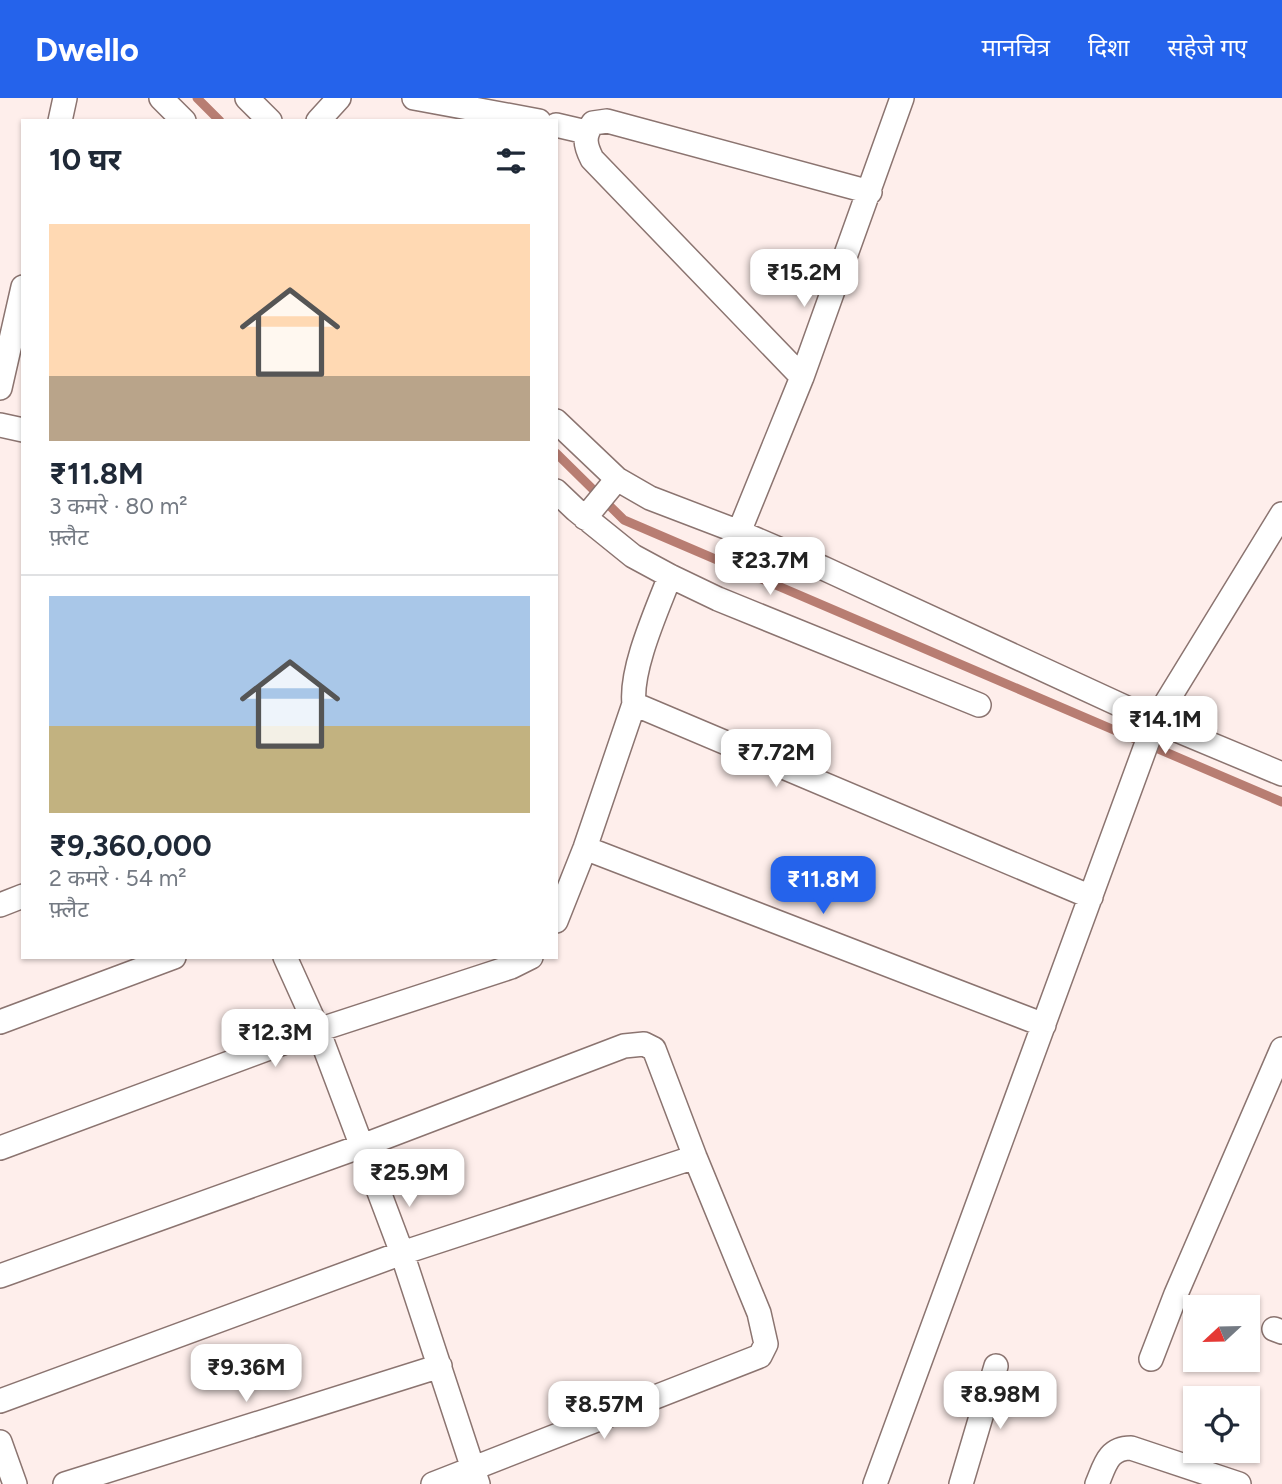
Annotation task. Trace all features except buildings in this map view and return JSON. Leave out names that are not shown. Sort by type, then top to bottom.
[{"type":"street","points":[[60,119],[65,98]]},
{"type":"street","points":[[161,98],[182,119]]},
{"type":"street","points":[[247,98],[268,119]]},
{"type":"street","points":[[320,119],[339,98]]},
{"type":"street","points":[[414,98],[528,119]]},
{"type":"street","points":[[739,532],[802,377],[902,98]]},
{"type":"street","points":[[802,377],[592,159],[585,145],[586,132],[593,124],[607,121],[870,192]]},
{"type":"street","points":[[558,125],[586,132]]},
{"type":"street","points":[[0,388],[21,296]]},
{"type":"street","points":[[558,424],[633,556],[718,599],[979,705]]},
{"type":"street","points":[[0,425],[21,430]]},
{"type":"street","points":[[558,491],[601,499],[650,498],[739,532],[1155,721],[1282,774]]},
{"type":"street","points":[[875,1484],[1155,721],[1282,514]]},
{"type":"street","points":[[558,917],[585,848],[634,704],[632,690],[635,679],[670,576]]},
{"type":"street","points":[[634,704],[1091,897]]},
{"type":"street","points":[[585,848],[1044,1025]]},
{"type":"street","points":[[0,905],[21,897]]},
{"type":"street","points":[[0,1021],[169,959]]},
{"type":"street","points":[[286,959],[318,1030],[402,1253],[475,1477]]},
{"type":"street","points":[[0,1148],[318,1030],[511,967],[527,959]]},
{"type":"street","points":[[0,1276],[362,1146],[624,1046],[644,1044],[654,1049],[759,1313],[766,1344],[764,1351],[760,1356],[475,1477],[433,1484]]},
{"type":"street","points":[[1151,1359],[1176,1294],[1282,1049]]},
{"type":"street","points":[[0,1401],[402,1253],[695,1157]]},
{"type":"street","points":[[65,1484],[440,1366]]},
{"type":"street","points":[[961,1484],[996,1366]]},
{"type":"street","points":[[0,1442],[15,1484]]},
{"type":"street","points":[[1097,1484],[1111,1454],[1116,1450],[1131,1448],[1239,1484]]},
{"type":"waterway","points":[[197,98],[218,119]]},
{"type":"waterway","points":[[558,455],[624,520],[1282,802]]}]
